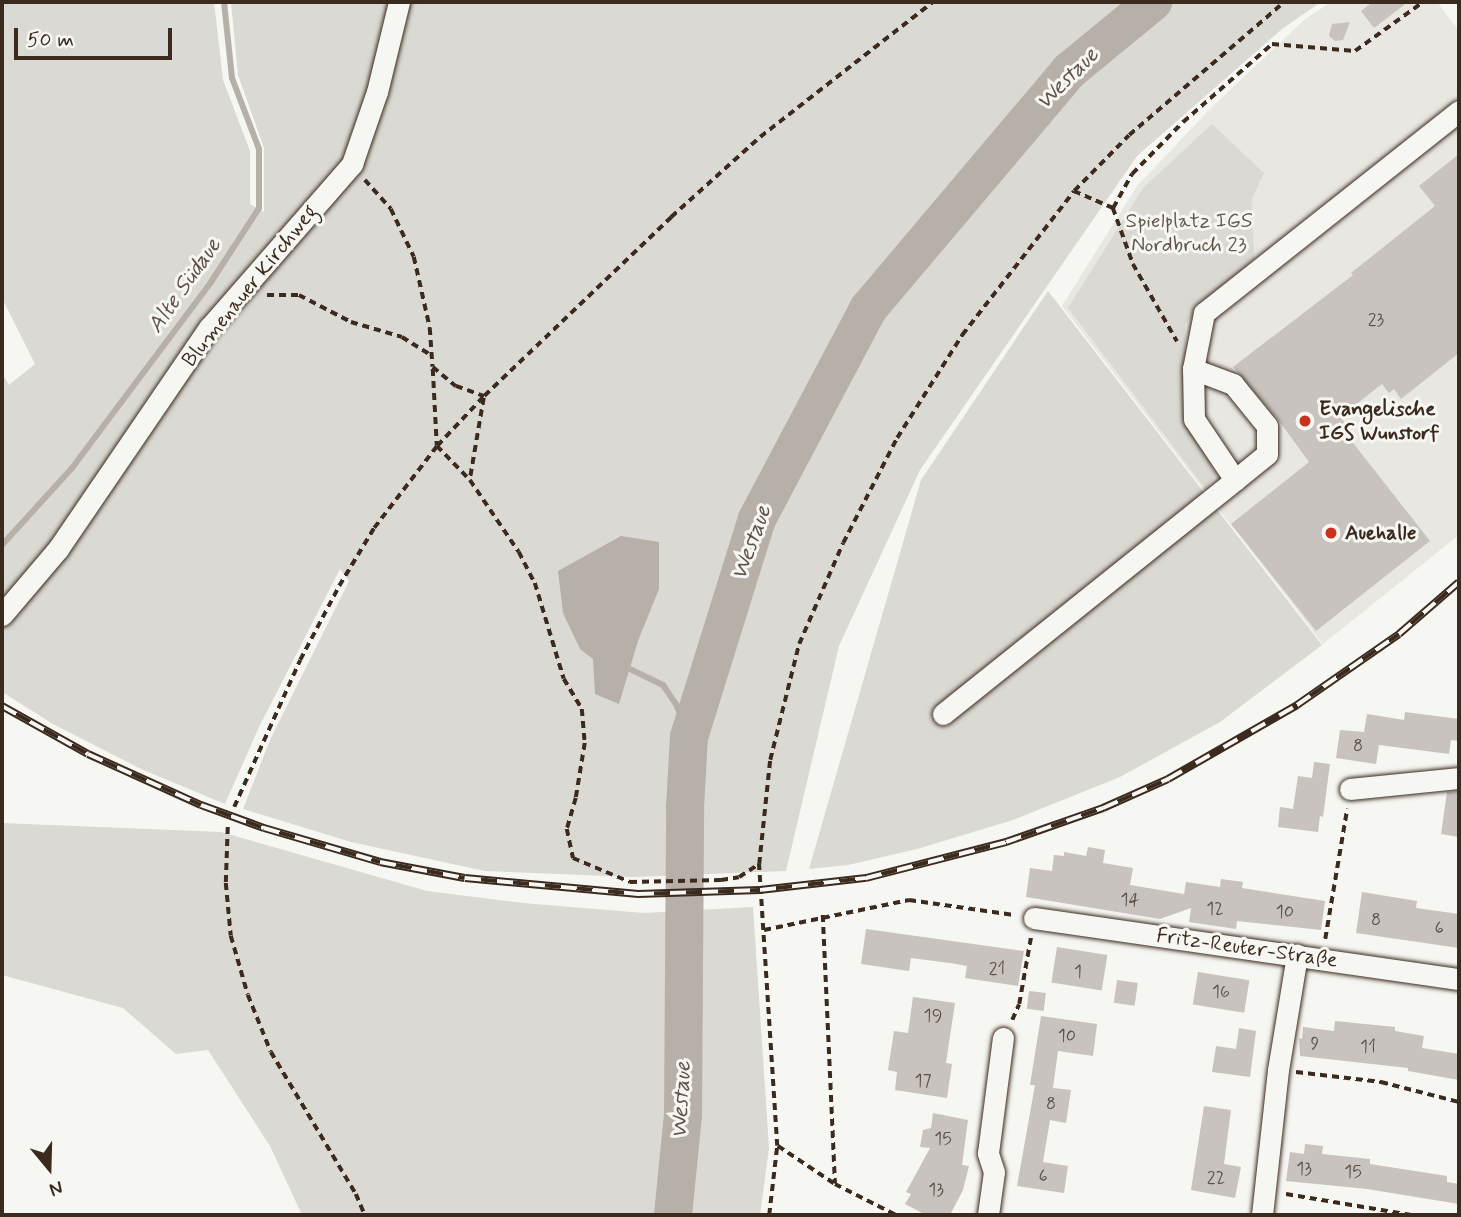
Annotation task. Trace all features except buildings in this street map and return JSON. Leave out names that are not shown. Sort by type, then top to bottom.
[{"type":"street","name":"Blumenauer Kirchweg","points":[[2,615],[58,549],[209,328],[352,164],[377,92],[399,2]]},
{"type":"street","points":[[1235,480],[1194,419],[1193,369],[1204,313],[1459,111]]},
{"type":"street","points":[[943,714],[1267,454],[1267,426],[1233,384],[1193,369]]},
{"type":"street","points":[[1350,789],[1459,778]]},
{"type":"street","name":"Fritz-Reuter-Straße","points":[[1034,918],[1459,979]]},
{"type":"street","points":[[1262,1215],[1278,1070],[1297,956]]},
{"type":"street","points":[[988,1215],[994,1172],[988,1153],[1003,1038]]},
{"type":"path","points":[[234,807],[300,660],[339,586],[374,528],[437,446],[484,396],[760,137],[933,2]]},
{"type":"path","points":[[769,1215],[777,1146],[759,864],[770,760],[799,644],[843,542],[897,438],[962,335],[1073,191],[1129,135],[1284,2]]},
{"type":"path","points":[[1113,208],[1132,174],[1183,122],[1272,44],[1355,51],[1423,2]]},
{"type":"path","points":[[352,164],[391,209],[414,257],[430,328],[437,446],[470,480],[519,552],[535,583],[564,679],[582,709],[585,743],[576,798],[567,829],[573,858],[630,882],[721,880],[739,877],[759,864]]},
{"type":"path","points":[[1073,191],[1113,208],[1133,264],[1193,369]]},
{"type":"path","points":[[233,300],[286,293],[299,295],[351,322],[402,337],[432,356]]},
{"type":"path","points":[[433,367],[456,386],[484,396]]},
{"type":"path","points":[[470,480],[484,396]]},
{"type":"path","points":[[1322,959],[1350,789]]},
{"type":"path","points":[[228,827],[226,883],[231,936],[248,995],[271,1052],[356,1194],[365,1215]]},
{"type":"path","points":[[764,930],[823,915],[909,900],[1034,918],[1019,1004],[1003,1038]]},
{"type":"path","points":[[823,915],[835,1184]]},
{"type":"path","points":[[1278,1070],[1381,1082],[1459,1102]]},
{"type":"path","points":[[777,1146],[835,1184],[896,1215]]},
{"type":"path","points":[[1263,1190],[1410,1215]]},
{"type":"shaded area","name":"Evangelische IGS Wunstorf","points":[[1331,2],[1437,2],[1459,31],[1459,535],[1323,644],[1062,306],[1137,186],[1210,109],[1304,20]]},
{"type":"shaded area","points":[[621,536],[659,542],[659,589],[638,641],[619,704],[595,694],[593,659],[580,649],[563,613],[558,571]]},
{"type":"green space","points":[[2,2],[214,2],[223,80],[250,151],[250,204],[264,212],[264,148],[238,75],[231,2],[1321,2],[1282,29],[1137,156],[920,470],[839,646],[786,871],[634,877],[485,871],[351,842],[243,809],[270,740],[349,581],[340,569],[259,727],[225,804],[141,769],[53,724],[2,692],[2,373],[9,385],[35,364],[2,298]]},
{"type":"green space","name":"Spielplatz IGS Nordbruch 23","points":[[1212,124],[1264,173],[1252,199],[1254,259],[1185,324],[1185,418],[1216,475],[1205,488],[1068,308],[1143,188]]},
{"type":"green space","points":[[1048,291],[1322,645],[1220,722],[1120,777],[1013,820],[917,849],[848,865],[809,869],[921,480]]},
{"type":"green space","points":[[2,823],[221,832],[427,891],[523,903],[644,913],[753,907],[769,1148],[760,1215],[302,1215],[270,1146],[208,1050],[176,1054],[123,1008],[2,975]]},
{"type":"waterway","name":"Alte Südaue","points":[[2,545],[72,468],[211,282],[259,208],[259,149],[232,78],[224,2]]},
{"type":"waterway","name":"Westaue","points":[[673,1215],[683,1114],[685,808],[689,737],[757,519],[868,309],[1069,71],[1153,2]]},
{"type":"waterway","points":[[630,669],[663,685],[676,704],[689,737]]},
{"type":"railway","points":[[2,706],[88,754],[201,805],[264,828],[380,862],[465,878],[638,894],[760,890],[866,878],[1006,842],[1103,808],[1168,779],[1297,705],[1399,634],[1459,582]]},
{"type":"place","name":"Evangelische IGS Wunstorf","points":[[1305,421]]},
{"type":"place","name":"Auehalle","points":[[1331,533]]}]
